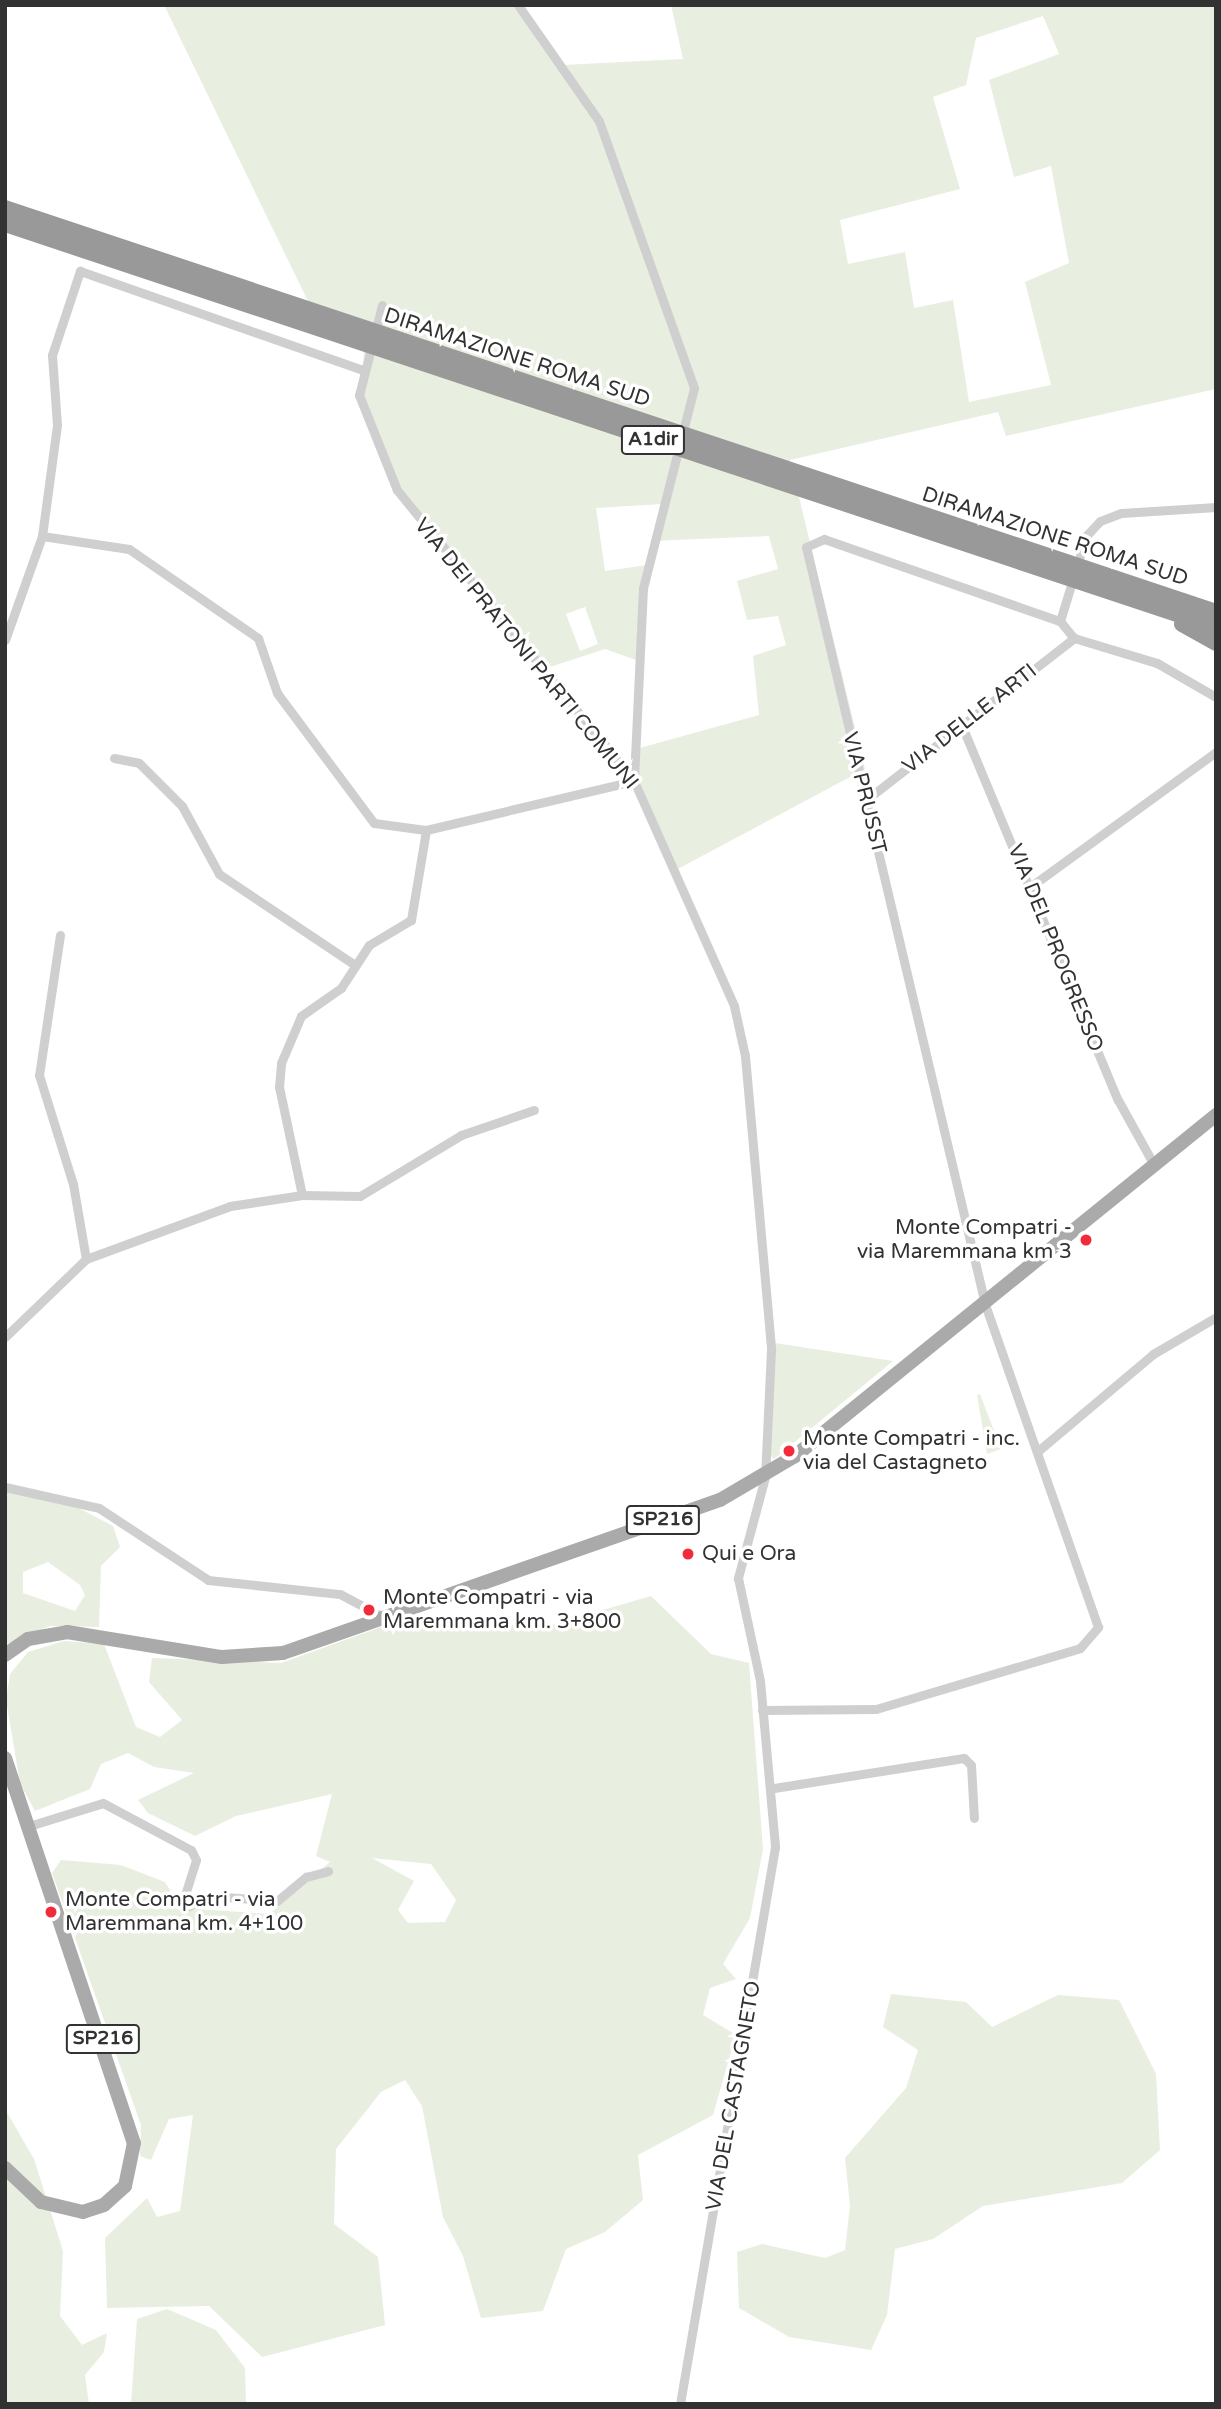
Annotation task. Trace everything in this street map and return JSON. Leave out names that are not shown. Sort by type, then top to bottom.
[{"type":"highway","name":"DIRAMAZIONE ROMA SUD","points":[[5,208],[383,343],[1216,627]]},
{"type":"highway","name":"DIRAMAZIONE ROMA SUD","points":[[5,224],[366,337]]},
{"type":"highway","name":"DIRAMAZIONE ROMA SUD","points":[[383,343],[1216,612]]},
{"type":"highway","points":[[1166,595],[1216,602]]},
{"type":"highway","points":[[1153,607],[1216,643]]},
{"type":"main road","name":"SP216","points":[[5,1655],[38,1636],[82,1632],[205,1655],[261,1657],[385,1618],[705,1506],[765,1477],[985,1304],[1216,1115]]},
{"type":"main road","name":"SP216","points":[[5,1758],[125,2104],[134,2155],[131,2175],[114,2198],[78,2213],[41,2202],[5,2168]]},
{"type":"street","points":[[43,536],[129,549],[253,633],[276,693],[371,819],[386,829],[426,830],[634,781],[643,589],[670,476],[693,408],[693,380],[645,266],[598,121],[518,5]]},
{"type":"street","points":[[5,640],[43,536],[57,425],[52,355],[80,271],[362,370],[382,305]]},
{"type":"street","name":"VIA DEI PRATONI PARTI COMUNI","points":[[362,370],[362,407],[409,510],[634,781],[741,1034],[768,1286],[765,1477]]},
{"type":"street","points":[[1216,507],[1121,513],[1086,536],[1063,604],[1060,621],[1074,638],[1157,663],[1216,697]]},
{"type":"street","name":"VIA PRUSST","points":[[762,1710],[876,1709],[1080,1648],[1096,1637],[1076,1550],[985,1304],[808,564],[809,543],[824,539],[1060,621]]},
{"type":"street","name":"VIA DELLE ARTI","points":[[866,800],[1074,638]]},
{"type":"street","name":"VIA DEL PROGRESSO","points":[[962,726],[1118,1100],[1154,1165]]},
{"type":"street","points":[[1030,887],[1216,752]]},
{"type":"street","points":[[114,758],[139,763],[179,803],[222,876],[355,965]]},
{"type":"street","points":[[302,1195],[280,1068],[301,1016],[337,991],[369,945],[413,916],[426,830]]},
{"type":"street","points":[[60,934],[39,1075],[73,1184],[86,1259]]},
{"type":"street","points":[[5,1337],[86,1259],[224,1208],[302,1195],[360,1196],[461,1135],[534,1110]]},
{"type":"street","points":[[1038,1451],[1153,1354],[1216,1317]]},
{"type":"street","name":"VIA DEL CASTAGNETO","points":[[680,2404],[761,1944],[775,1847],[774,1788],[738,1578],[765,1477]]},
{"type":"street","points":[[5,1487],[99,1508],[208,1580],[336,1594],[385,1618]]},
{"type":"street","points":[[774,1788],[964,1758],[971,1765],[974,1818]]},
{"type":"street","points":[[29,1826],[103,1802],[191,1850],[196,1860],[187,1907],[211,1896],[277,1901],[306,1877],[327,1871]]},
{"type":"green space","points":[[164,5],[521,5],[562,65],[683,59],[671,5],[1216,5],[1216,389],[1006,436],[998,412],[790,460],[865,769],[674,871],[634,781],[636,749],[759,715],[753,656],[786,645],[778,616],[747,620],[737,581],[778,569],[769,536],[652,541],[662,504],[596,508],[605,571],[647,565],[639,661],[605,649],[541,670],[412,514],[362,407],[364,344],[322,330]],"holes":[[[1043,16],[1059,54],[989,80],[1014,177],[1051,166],[1069,263],[1025,282],[1051,385],[969,402],[953,300],[914,308],[905,252],[848,264],[840,220],[960,189],[933,97],[966,85],[976,38]],[[585,607],[598,644],[580,651],[566,614]]]},
{"type":"green space","points":[[775,1343],[893,1361],[774,1459],[769,1454]]},
{"type":"green space","points":[[980,1394],[1001,1449],[987,1454],[977,1395]]},
{"type":"green space","points":[[5,1490],[71,1504],[113,1526],[120,1547],[101,1566],[99,1627],[50,1626],[5,1645]],"holes":[[[48,1562],[80,1585],[85,1595],[75,1611],[23,1593],[23,1572]]]},
{"type":"green space","points":[[651,1596],[711,1654],[749,1663],[763,1849],[750,1918],[723,1964],[736,1979],[710,1988],[703,2015],[736,2035],[713,2115],[638,2155],[643,2200],[605,2232],[566,2249],[543,2311],[481,2318],[463,2256],[443,2217],[422,2106],[405,2080],[381,2092],[336,2149],[334,2224],[378,2257],[385,2325],[262,2357],[209,2306],[107,2308],[105,2238],[147,2198],[157,2217],[180,2211],[193,2115],[169,2119],[151,2160],[140,2156],[141,2125],[52,1873],[61,1860],[121,1865],[165,1882],[181,1908],[269,1914],[330,1862],[316,1856],[332,1794],[236,1816],[195,1836],[148,1813],[138,1800],[194,1773],[154,1767],[128,1753],[101,1764],[90,1789],[35,1811],[20,1783],[6,1700],[10,1674],[28,1652],[64,1641],[104,1644],[136,1727],[160,1737],[182,1720],[149,1682],[152,1658],[281,1663],[409,1617],[445,1614],[538,1629]],"holes":[[[372,1858],[431,1864],[456,1900],[445,1922],[408,1923],[398,1910],[414,1881]]]},
{"type":"green space","points":[[891,1994],[966,2002],[992,2027],[1058,1995],[1119,2000],[1156,2074],[1160,2150],[1122,2183],[983,2206],[933,2239],[895,2249],[887,2315],[871,2350],[789,2337],[739,2308],[737,2252],[762,2244],[825,2258],[845,2250],[850,2206],[845,2158],[906,2088],[918,2050],[883,2027]]},
{"type":"green space","points":[[5,2109],[34,2159],[63,2251],[60,2316],[82,2345],[107,2333],[104,2352],[85,2375],[89,2404],[5,2404]]},
{"type":"green space","points":[[167,2309],[216,2330],[245,2368],[246,2404],[131,2404],[137,2319]]},
{"type":"place","name":"Monte Compatri - via Maremmana km 3","points":[[1086,1240]]},
{"type":"place","name":"Monte Compatri - inc. via del Castagneto","points":[[789,1451]]},
{"type":"place","name":"Qui e Ora","points":[[688,1554]]},
{"type":"place","name":"Monte Compatri - via Maremmana km. 3+800","points":[[369,1610]]},
{"type":"place","name":"Monte Compatri - via Maremmana km. 4+100","points":[[51,1912]]}]
